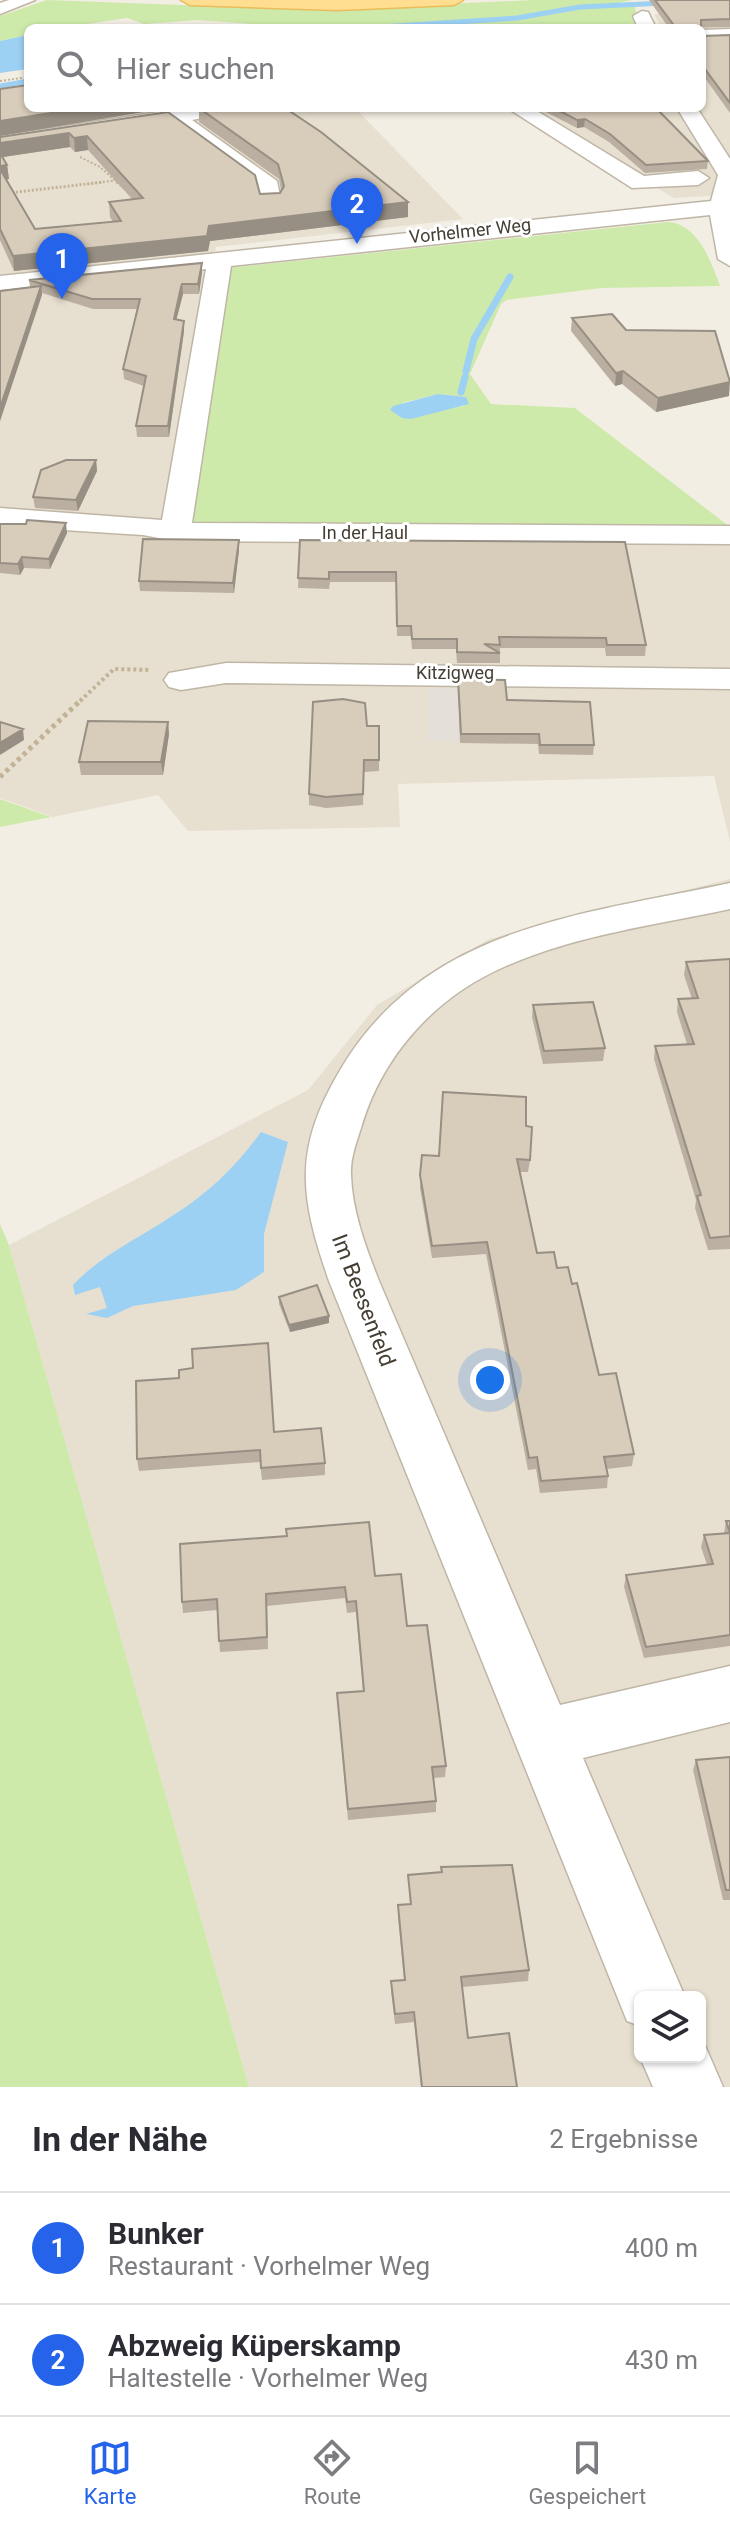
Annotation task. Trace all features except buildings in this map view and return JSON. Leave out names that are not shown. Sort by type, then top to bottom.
[{"type":"main road","points":[[190,0],[337,5],[454,0]]},
{"type":"street","points":[[0,9],[26,0]]},
{"type":"street","points":[[706,36],[730,35]]},
{"type":"street","points":[[0,142],[201,112]]},
{"type":"street","points":[[524,112],[640,183],[674,200],[725,206]]},
{"type":"street","points":[[691,114],[718,120]]},
{"type":"street","points":[[691,114],[729,175],[722,235],[730,259]]},
{"type":"street","points":[[174,116],[269,186],[270,201]]},
{"type":"street","points":[[640,183],[729,175]]},
{"type":"street","name":"Vorhelmer Weg","points":[[0,283],[725,206]]},
{"type":"street","points":[[175,532],[220,259]]},
{"type":"street","name":"In der Haul","points":[[0,517],[143,526],[175,532],[730,535]]},
{"type":"street","name":"Kitzigweg","points":[[181,680],[226,673],[730,679]]},
{"type":"street","name":"Im Beesenfeld","points":[[648,1991],[354,1281],[334,1228],[327,1172],[340,1117],[362,1069],[391,1026],[436,987],[503,953],[559,936],[730,896]]},
{"type":"street","points":[[543,1738],[730,1694]]},
{"type":"street","points":[[678,2063],[688,2087]]},
{"type":"path","points":[[0,81],[24,78]]},
{"type":"path","points":[[53,133],[75,155],[100,167],[112,180],[135,194]]},
{"type":"path","points":[[0,194],[127,179]]},
{"type":"path","points":[[0,777],[114,669],[144,668],[181,680]]},
{"type":"shaded area","points":[[730,10],[730,195],[674,198],[530,112],[706,112],[706,24],[659,24],[654,14]]},
{"type":"shaded area","points":[[0,110],[359,112],[463,219],[216,247],[169,537],[730,540],[730,842],[714,776],[398,784],[400,827],[188,831],[158,795],[53,817],[0,798]]},
{"type":"shaded area","points":[[427,687],[489,691],[493,744],[428,740]]},
{"type":"shaded area","points":[[730,879],[730,2087],[249,2087],[9,1245],[308,1090],[377,1005],[489,939]]},
{"type":"green space","points":[[47,0],[314,10],[533,0],[632,0],[618,3],[635,6],[638,24],[252,24],[197,20],[144,24],[127,18],[87,24],[24,24],[24,36],[0,41],[0,16]]},
{"type":"green space","points":[[668,222],[688,229],[702,245],[720,286],[602,288],[507,300],[501,304],[470,374],[491,404],[575,408],[730,527],[185,526],[228,268]],"holes":[[[439,394],[466,397],[464,406],[443,409],[401,403]]]},
{"type":"green space","points":[[0,799],[51,817],[0,827]]},
{"type":"green space","points":[[0,1224],[9,1245],[249,2087],[0,2087]]},
{"type":"water","points":[[24,36],[24,70],[0,73],[0,41]]},
{"type":"water","points":[[438,394],[466,397],[469,404],[411,419],[402,418],[390,410],[393,406]]},
{"type":"water","points":[[261,1132],[288,1142],[264,1234],[264,1272],[236,1290],[133,1306],[107,1318],[86,1314],[107,1308],[100,1287],[75,1295],[73,1285],[109,1255],[200,1197],[232,1167]]},
{"type":"waterway","points":[[426,24],[517,18],[580,7],[665,3]]},
{"type":"waterway","points":[[0,86],[24,82]]},
{"type":"waterway","points":[[466,371],[474,339],[510,277]]},
{"type":"waterway","points":[[461,392],[465,377]]},
{"type":"place","name":"Abzweig Küperskamp","points":[[357,244]]},
{"type":"place","name":"Bunker","points":[[62,299]]}]
